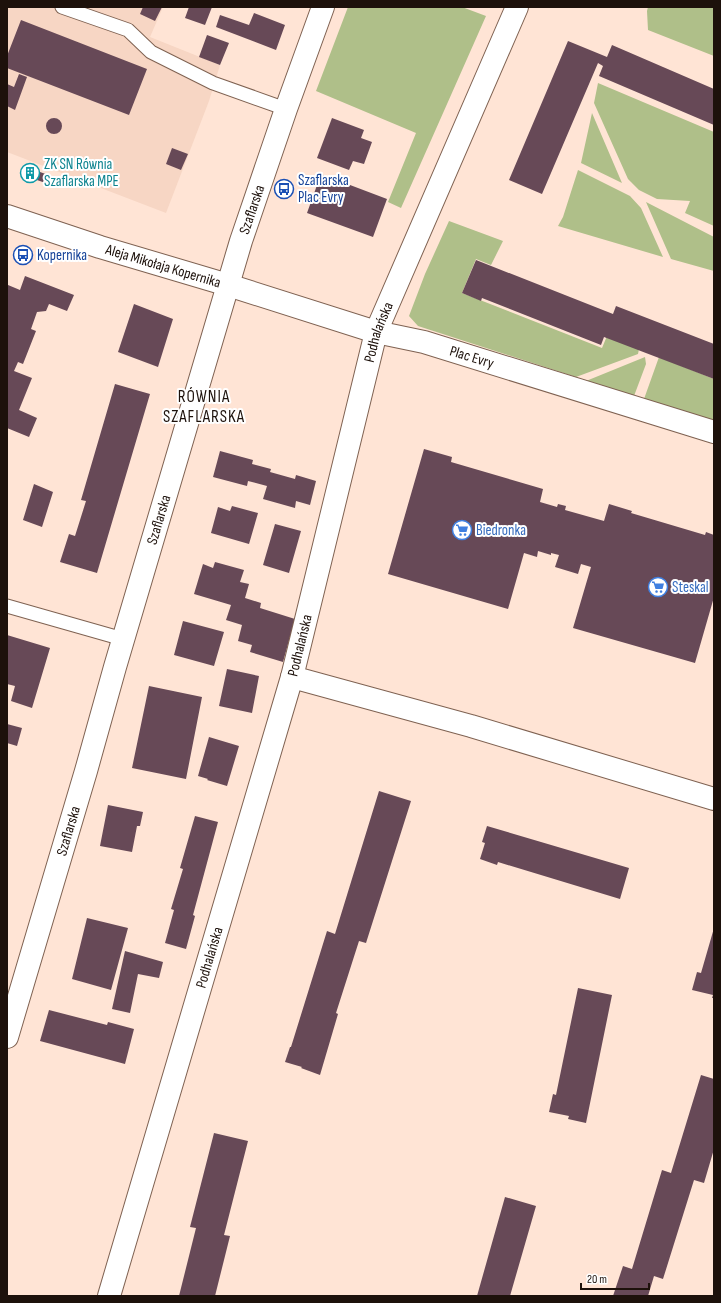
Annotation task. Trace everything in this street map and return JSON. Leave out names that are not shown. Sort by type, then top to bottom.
[{"type":"street","name":"Szaflarska","points":[[7,1037],[12,1001],[123,639],[241,241],[323,7]]},
{"type":"street","name":"Podhalańska","points":[[109,1296],[292,677],[376,332],[518,7]]},
{"type":"street","name":"Aleja Mikołaja Kopernika","points":[[7,216],[100,247],[228,285]]},
{"type":"street","name":"Plac Evry","points":[[228,285],[376,332],[424,342],[714,432]]},
{"type":"street","points":[[292,677],[712,793]]},
{"type":"lane","points":[[62,7],[128,30],[151,52],[213,83],[286,109]]},
{"type":"lane","points":[[7,606],[123,639]]},
{"type":"shaded area","points":[[7,7],[163,7],[150,37],[220,65],[209,101],[166,213],[7,152]]},
{"type":"green space","points":[[348,7],[462,7],[486,16],[401,208],[388,202],[416,133],[316,91]]},
{"type":"green space","points":[[648,7],[714,7],[714,56],[648,30]]},
{"type":"green space","points":[[598,83],[714,132],[714,226],[685,213],[690,201],[657,199],[639,190],[628,179],[594,103]]},
{"type":"green space","points":[[592,113],[622,183],[581,163]]},
{"type":"green space","points":[[578,170],[630,196],[641,208],[663,257],[558,226],[563,217]]},
{"type":"green space","points":[[646,202],[714,237],[714,271],[671,259]]},
{"type":"green space","points":[[449,221],[503,241],[491,265],[476,259],[462,293],[602,348],[607,336],[639,349],[638,354],[576,377],[418,326],[409,316],[425,274]]},
{"type":"green space","points":[[645,357],[646,364],[634,396],[586,381]]},
{"type":"green space","points":[[659,357],[714,379],[714,421],[644,399]]},
{"type":"building","points":[[143,7],[162,7],[155,21],[140,14]]},
{"type":"building","points":[[189,7],[212,7],[205,25],[185,18]]},
{"type":"building","points":[[254,13],[285,25],[276,50],[216,27],[220,15],[249,25]]},
{"type":"building","points":[[21,20],[147,69],[129,115],[7,68],[7,56]]},
{"type":"building","points":[[207,35],[229,43],[220,65],[199,57]]},
{"type":"building","points":[[568,41],[607,57],[612,45],[714,89],[714,125],[599,76],[603,66],[598,63],[542,194],[509,180]]},
{"type":"building","points":[[19,74],[27,77],[15,110],[7,106],[7,84],[14,87]]},
{"type":"building","points":[[54,118],[61,123],[62,126],[57,133],[54,134],[47,129],[46,126],[51,119]]},
{"type":"building","points":[[332,118],[364,130],[361,138],[372,142],[364,164],[353,161],[349,170],[317,158]]},
{"type":"building","points":[[172,148],[188,154],[181,170],[166,164]]},
{"type":"building","name":"ZK SN Równia Szaflarska MPE","points":[[24,166],[39,171],[36,179],[21,174]]},
{"type":"building","points":[[40,172],[54,177],[51,185],[37,180]]},
{"type":"building","points":[[321,174],[387,199],[373,237],[307,213]]},
{"type":"building","points":[[476,260],[613,314],[616,306],[714,344],[714,379],[604,337],[601,345],[482,298],[481,301],[462,293]]},
{"type":"building","points":[[25,276],[74,295],[67,311],[49,304],[46,311],[37,312],[31,329],[36,331],[23,364],[18,362],[14,371],[32,378],[19,410],[37,418],[29,437],[7,428],[7,287],[8,285],[20,290]]},
{"type":"building","points":[[134,304],[173,319],[158,367],[118,352]]},
{"type":"building","points":[[115,384],[150,394],[97,573],[60,562],[69,534],[75,536],[86,501],[81,500]]},
{"type":"building","points":[[424,449],[452,457],[451,462],[543,489],[540,502],[557,507],[558,504],[566,506],[565,510],[604,521],[609,504],[632,511],[631,513],[705,535],[706,532],[714,535],[714,597],[695,663],[573,628],[591,567],[581,564],[578,574],[555,567],[559,555],[551,553],[551,555],[538,551],[537,557],[524,553],[508,609],[388,574]]},
{"type":"building","points":[[220,451],[253,460],[252,464],[271,469],[270,472],[295,479],[296,475],[316,481],[310,505],[296,501],[295,508],[263,499],[267,486],[248,481],[247,486],[213,477]]},
{"type":"building","points":[[34,484],[53,492],[42,527],[23,520]]},
{"type":"building","points":[[232,506],[258,513],[249,544],[211,533],[218,507],[230,511]]},
{"type":"building","points":[[275,524],[301,531],[289,573],[263,565]]},
{"type":"building","points":[[215,562],[244,570],[240,582],[249,584],[245,598],[261,603],[260,608],[295,619],[283,662],[250,652],[252,645],[238,641],[242,625],[226,620],[231,605],[194,594],[203,564],[213,568]]},
{"type":"building","points":[[183,621],[224,632],[214,666],[174,655]]},
{"type":"building","points":[[7,635],[50,648],[32,708],[11,701],[15,686],[7,684]]},
{"type":"building","points":[[227,669],[259,676],[252,713],[219,706]]},
{"type":"building","points":[[149,686],[202,697],[186,779],[132,768]]},
{"type":"building","points":[[7,724],[22,728],[17,746],[7,743]]},
{"type":"building","points":[[209,737],[239,746],[227,786],[198,776]]},
{"type":"building","points":[[379,791],[411,801],[366,943],[359,941],[336,1013],[338,1014],[320,1075],[301,1068],[302,1067],[285,1062],[327,931],[335,934]]},
{"type":"building","points":[[108,805],[143,812],[140,826],[137,826],[132,852],[100,846]]},
{"type":"building","points":[[195,816],[218,822],[193,915],[195,916],[186,949],[165,943],[174,910],[171,909],[183,869],[180,868]]},
{"type":"building","points":[[487,826],[629,868],[620,899],[498,862],[497,865],[480,859],[485,843],[482,842]]},
{"type":"building","points":[[87,918],[128,928],[111,990],[72,979]]},
{"type":"building","points":[[714,928],[714,998],[712,998],[713,995],[692,990],[697,972],[701,973]]},
{"type":"building","points":[[125,951],[163,962],[159,978],[138,974],[130,1013],[112,1009]]},
{"type":"building","points":[[578,988],[612,995],[586,1123],[568,1119],[569,1116],[549,1112],[553,1094],[556,1095]]},
{"type":"building","points":[[49,1010],[107,1025],[108,1022],[134,1029],[125,1064],[40,1041]]},
{"type":"building","points":[[701,1075],[714,1079],[714,1149],[704,1183],[694,1180],[663,1279],[654,1276],[648,1296],[613,1296],[623,1266],[632,1269],[662,1170],[671,1173]]},
{"type":"building","points":[[214,1133],[248,1141],[224,1235],[230,1236],[215,1296],[179,1296],[196,1228],[190,1227]]},
{"type":"building","points":[[505,1197],[536,1206],[510,1296],[477,1296]]},
{"type":"place","name":"ZK SN Równia Szaflarska MPE","points":[[30,173]]},
{"type":"place","name":"Szaflarska Plac Evry","points":[[284,189]]},
{"type":"place","name":"Kopernika","points":[[23,255]]},
{"type":"place","name":"Biedronka","points":[[462,530]]},
{"type":"place","name":"Steskal","points":[[658,587]]},
{"type":"district","name":"RÓWNIA SZAFLARSKA","points":[[204,406]]}]
